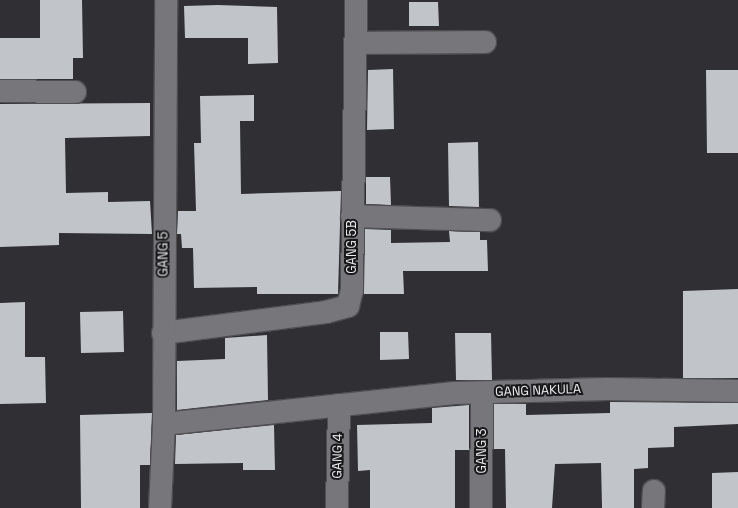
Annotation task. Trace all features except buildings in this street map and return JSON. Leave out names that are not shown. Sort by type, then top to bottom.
[{"type":"street","name":"GANG 5","points":[[160,508],[164,424],[163,333],[166,0]]},
{"type":"street","name":"GANG 5B","points":[[163,333],[326,312],[348,306],[352,290],[356,0]]},
{"type":"street","points":[[355,43],[485,42]]},
{"type":"street","points":[[0,91],[75,92]]},
{"type":"street","points":[[352,216],[490,220]]},
{"type":"street","name":"GANG NAKULA","points":[[164,424],[407,397],[607,389],[738,391]]},
{"type":"street","name":"GANG 3","points":[[481,508],[482,393]]},
{"type":"street","name":"GANG 4","points":[[337,508],[339,405]]}]
